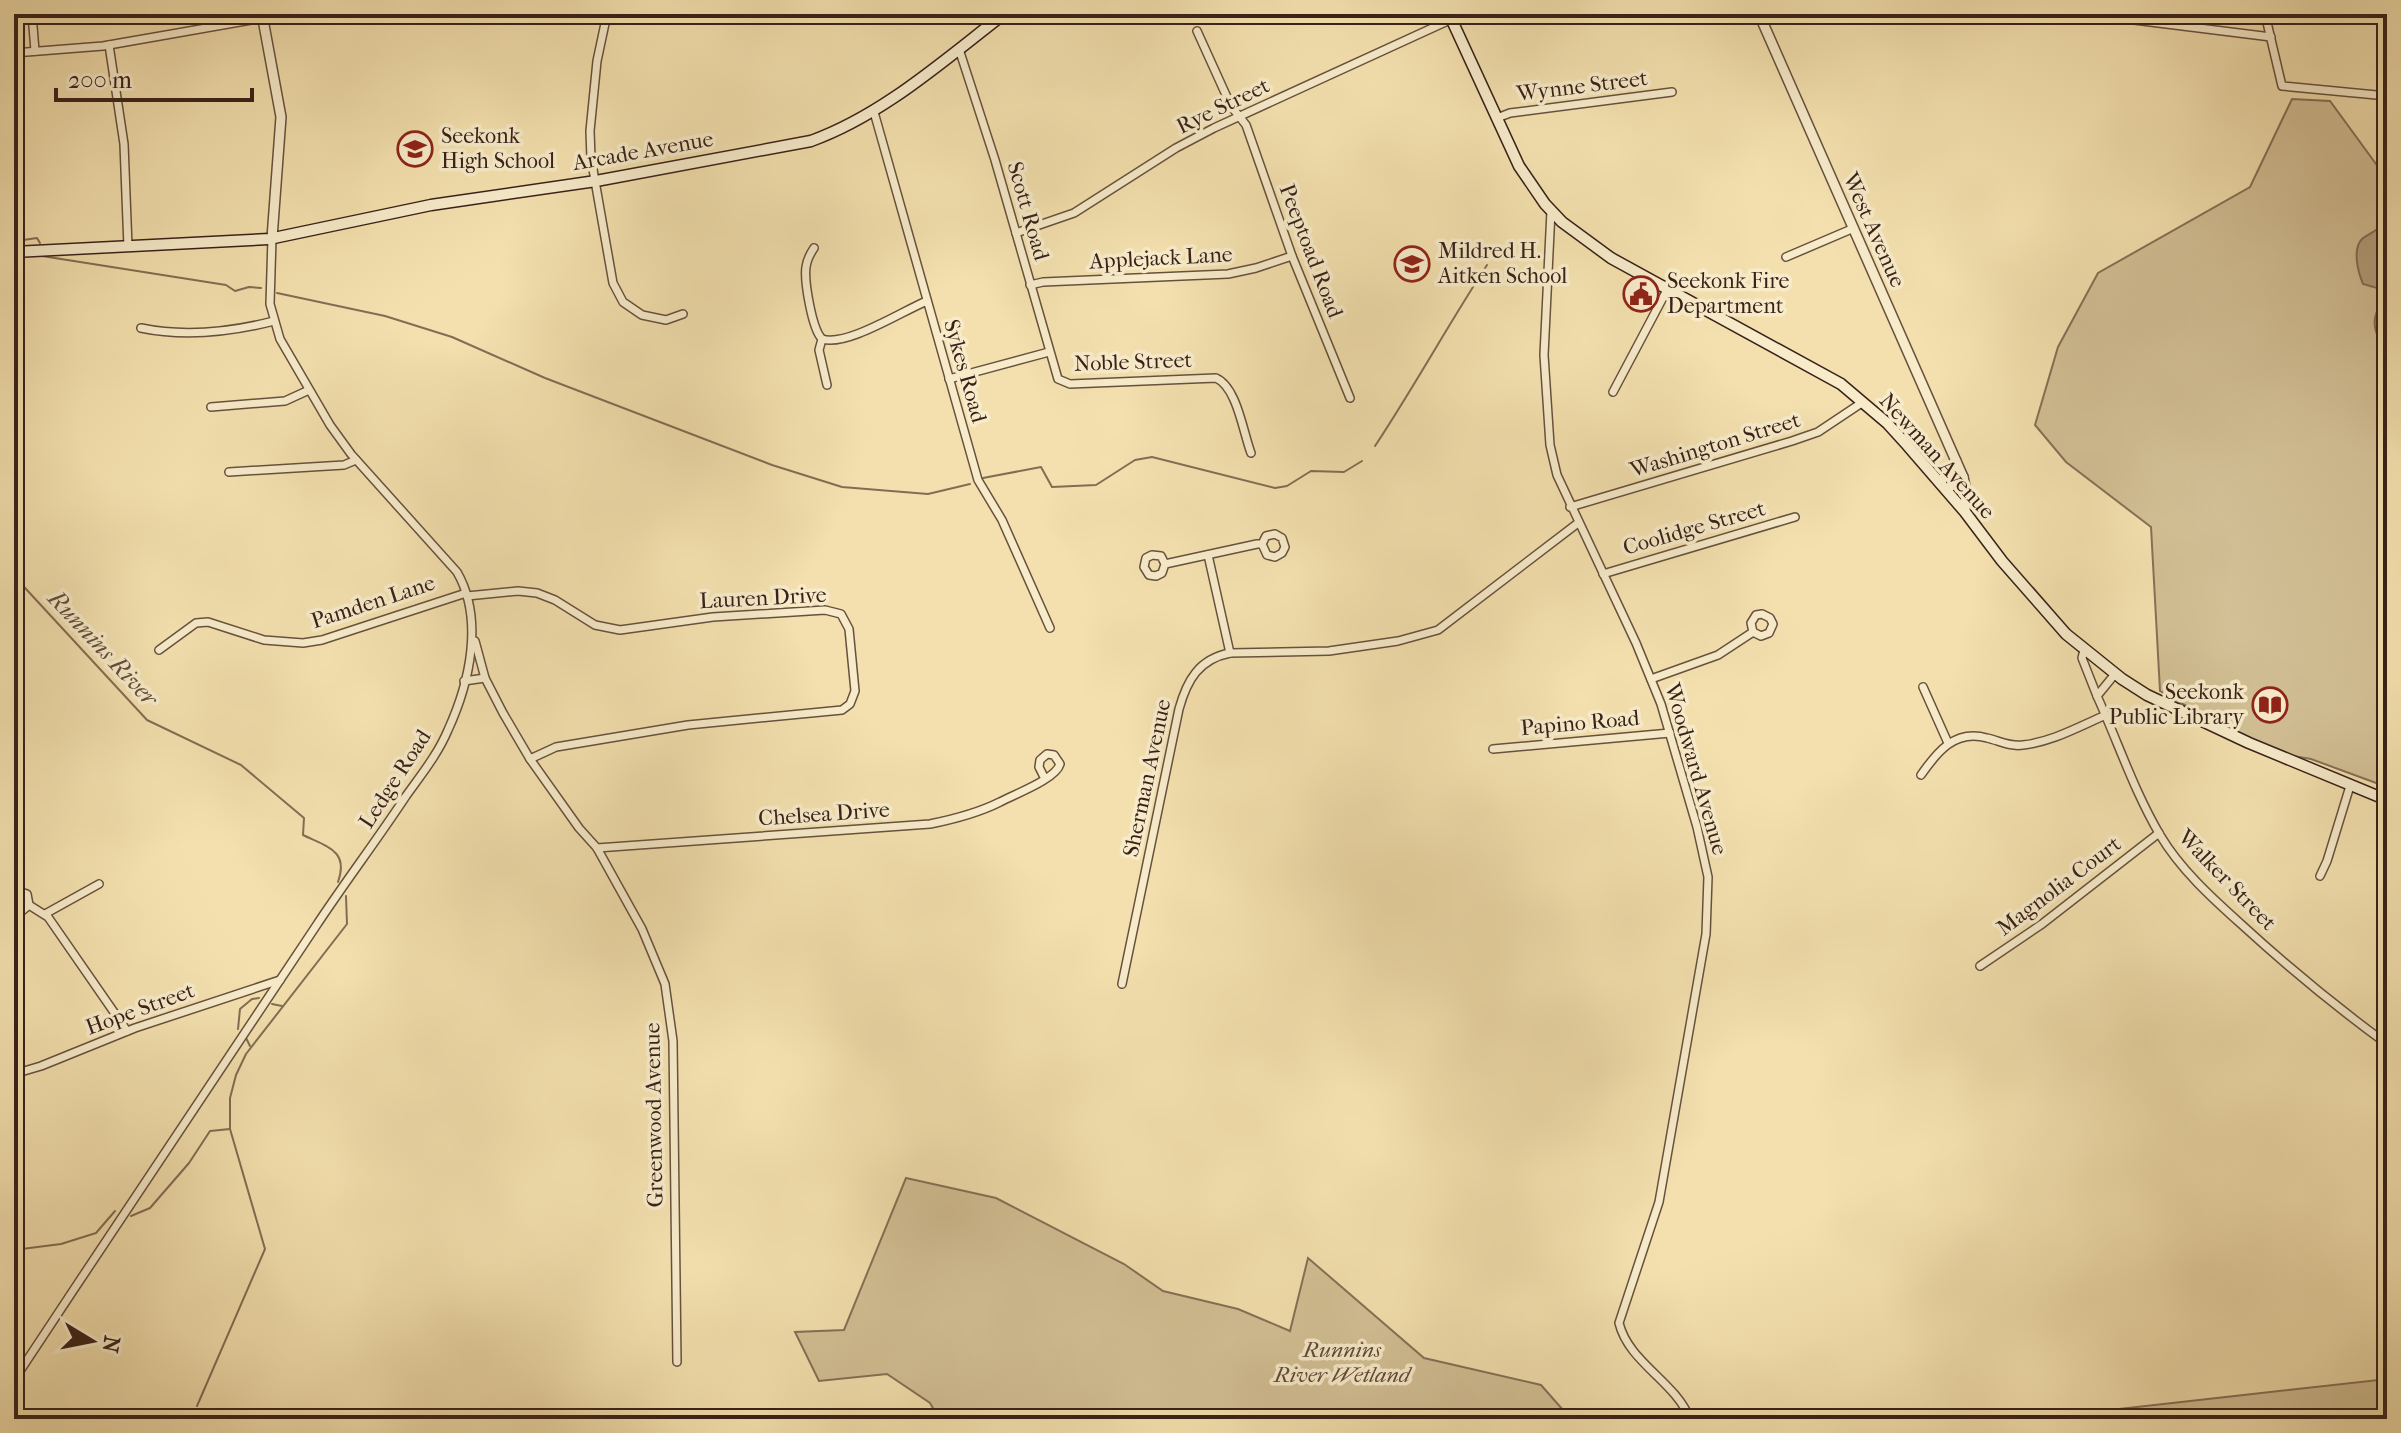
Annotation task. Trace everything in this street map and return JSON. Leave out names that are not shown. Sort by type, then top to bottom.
[{"type":"main road","name":"Arcade Avenue","points":[[14,252],[272,238],[480,196],[596,181],[811,141],[841,131],[874,112],[1004,14]]},
{"type":"main road","name":"Newman Avenue","points":[[1450,17],[1519,166],[1562,222],[1599,250],[1836,381],[1863,402],[1887,423],[1943,486],[2037,603],[2084,650],[2115,674],[2147,695],[2194,717],[2387,800]]},
{"type":"street","points":[[32,14],[35,51]]},
{"type":"street","points":[[607,14],[597,61],[590,131],[613,283],[623,302],[642,315],[666,320],[683,314]]},
{"type":"street","name":"West Avenue","points":[[1759,14],[1963,477],[1965,512]]},
{"type":"street","points":[[2086,14],[2271,37]]},
{"type":"street","points":[[2265,14],[2282,86],[2387,96]]},
{"type":"street","points":[[14,53],[109,45],[262,16]]},
{"type":"street","name":"Ledge Road","points":[[14,1380],[280,980],[427,767],[448,732],[464,681],[472,632],[467,594],[460,578],[447,559],[356,460],[309,390],[280,339],[274,321],[270,304],[272,238],[281,117],[262,16]]},
{"type":"street","name":"Rye Street","points":[[1016,233],[1074,213],[1176,148],[1450,17]]},
{"type":"street","name":"Peeptoad Road","points":[[1197,31],[1231,106],[1246,125],[1292,256],[1350,398]]},
{"type":"street","points":[[109,45],[124,144],[128,247]]},
{"type":"street","name":"Scott Road","points":[[959,49],[1049,352],[1062,382]]},
{"type":"street","name":"Wynne Street","points":[[1497,118],[1510,113],[1672,92]]},
{"type":"street","name":"Sykes Road","points":[[874,112],[978,480],[1002,520],[1050,628]]},
{"type":"street","name":"Woodward Avenue","points":[[1551,211],[1545,305],[1545,388],[1553,460],[1570,507],[1651,679],[1670,733],[1708,877],[1706,934],[1659,1202],[1619,1323],[1622,1337],[1681,1400],[1690,1419]]},
{"type":"street","points":[[1786,257],[1854,228]]},
{"type":"street","points":[[814,248],[805,270],[815,328],[822,339],[819,350],[827,385]]},
{"type":"street","name":"Applejack Lane","points":[[1030,285],[1228,274],[1292,256]]},
{"type":"street","points":[[1613,392],[1667,290]]},
{"type":"street","points":[[822,339],[831,340],[869,330],[927,301]]},
{"type":"street","points":[[141,328],[164,333],[219,331],[274,321]]},
{"type":"street","points":[[949,379],[1049,352]]},
{"type":"street","name":"Noble Street","points":[[1062,382],[1216,378],[1223,381],[1232,394],[1251,453]]},
{"type":"street","points":[[211,407],[285,401],[309,390]]},
{"type":"street","name":"Washington Street","points":[[1570,507],[1818,432],[1863,402]]},
{"type":"street","points":[[229,472],[344,465],[356,460]]},
{"type":"street","points":[[1943,486],[1956,461]]},
{"type":"street","points":[[1943,486],[1963,477]]},
{"type":"street","name":"Coolidge Street","points":[[1603,574],[1795,517]]},
{"type":"street","name":"Sherman Avenue","points":[[1122,984],[1185,687],[1204,663],[1230,653],[1329,651],[1398,641],[1438,630],[1578,523]]},
{"type":"street","points":[[1165,564],[1262,544]]},
{"type":"street","points":[[1208,555],[1230,653]]},
{"type":"street","name":"Lauren Drive","points":[[467,594],[537,593],[555,600],[595,625],[620,630],[713,617],[828,609],[841,614],[848,622],[855,691],[852,701],[842,710],[688,725],[556,747],[530,759]]},
{"type":"street","name":"Pamden Lane","points":[[159,650],[196,623],[208,622],[282,643],[322,640],[467,594]]},
{"type":"street","name":"Greenwood Avenue","points":[[472,632],[485,678],[530,759],[597,848],[642,929],[665,984],[673,1041],[677,1362]]},
{"type":"street","points":[[1651,679],[1725,652],[1753,632]]},
{"type":"street","name":"Walker Street","points":[[2084,650],[2082,658],[2134,784],[2159,833],[2178,859],[2218,903],[2329,1003],[2387,1044]]},
{"type":"street","points":[[2097,696],[2115,674]]},
{"type":"street","points":[[464,681],[485,678]]},
{"type":"street","points":[[1923,687],[1948,743]]},
{"type":"street","points":[[1921,775],[1948,743],[1974,736],[2007,745],[2032,744],[2106,715]]},
{"type":"street","name":"Papino Road","points":[[1493,749],[1670,733]]},
{"type":"street","name":"Chelsea Drive","points":[[597,848],[930,824],[982,810],[1045,779]]},
{"type":"street","points":[[2320,876],[2350,786]]},
{"type":"street","name":"Magnolia Court","points":[[1980,966],[2042,924],[2159,833]]},
{"type":"street","points":[[45,914],[99,884]]},
{"type":"street","points":[[14,894],[27,894],[29,905],[25,910],[16,910]]},
{"type":"street","points":[[29,905],[45,914],[127,1031]]},
{"type":"street","name":"Hope Street","points":[[14,1074],[127,1031],[280,980]]},
{"type":"street","points":[[171,1419],[199,1416],[215,1419]]},
{"type":"green space","points":[[2292,99],[2330,101],[2387,179],[2387,787],[2311,759],[2269,752],[2160,691],[2151,527],[2066,462],[2035,425],[2058,347],[2098,273],[2250,187]]},
{"type":"green space","name":"Runnins River Wetland","points":[[906,1178],[996,1198],[1124,1264],[1163,1291],[1238,1309],[1290,1331],[1308,1258],[1424,1358],[1541,1385],[1571,1419],[939,1419],[930,1403],[887,1374],[819,1381],[795,1332],[844,1330]]},
{"type":"green space","points":[[2387,1379],[2387,1419],[2030,1419]]},
{"type":"shaded area","points":[[2383,223],[2387,224],[2387,352],[2375,325],[2384,290],[2363,284],[2357,254],[2362,239]]},
{"type":"waterway","points":[[14,237],[23,240],[37,238],[40,243]]},
{"type":"waterway","points":[[42,256],[226,285],[235,291],[261,288]]},
{"type":"waterway","points":[[1375,446],[1487,265]]},
{"type":"waterway","points":[[277,293],[385,316],[452,337],[545,378],[772,465],[842,487],[928,494],[970,484]]},
{"type":"waterway","points":[[983,478],[1041,467],[1052,487],[1096,485],[1135,460],[1152,457],[1275,488],[1287,486],[1311,471],[1344,472],[1362,461]]},
{"type":"waterway","name":"Runnins River","points":[[14,576],[147,720],[241,765],[304,818],[303,835],[328,847],[338,857],[341,863],[338,882]]},
{"type":"waterway","name":"Runnins River","points":[[197,1406],[265,1249],[230,1129],[230,1098],[236,1075],[246,1054],[347,924],[346,896]]},
{"type":"waterway","name":"Runnins River","points":[[238,1029],[240,1009],[252,999],[259,998]]},
{"type":"waterway","name":"Runnins River","points":[[272,1004],[282,1006]]},
{"type":"waterway","name":"Runnins River","points":[[246,1038],[250,1046]]},
{"type":"waterway","points":[[131,1216],[150,1208],[189,1163],[210,1131],[230,1129]]},
{"type":"waterway","points":[[14,1250],[61,1244],[96,1233],[115,1211]]},
{"type":"place","name":"Seekonk High School","points":[[415,149]]},
{"type":"place","name":"Mildred H. Aitken School","points":[[1412,264]]},
{"type":"place","name":"Seekonk Fire Department","points":[[1641,294]]},
{"type":"place","name":"Seekonk Public Library","points":[[2270,705]]}]
